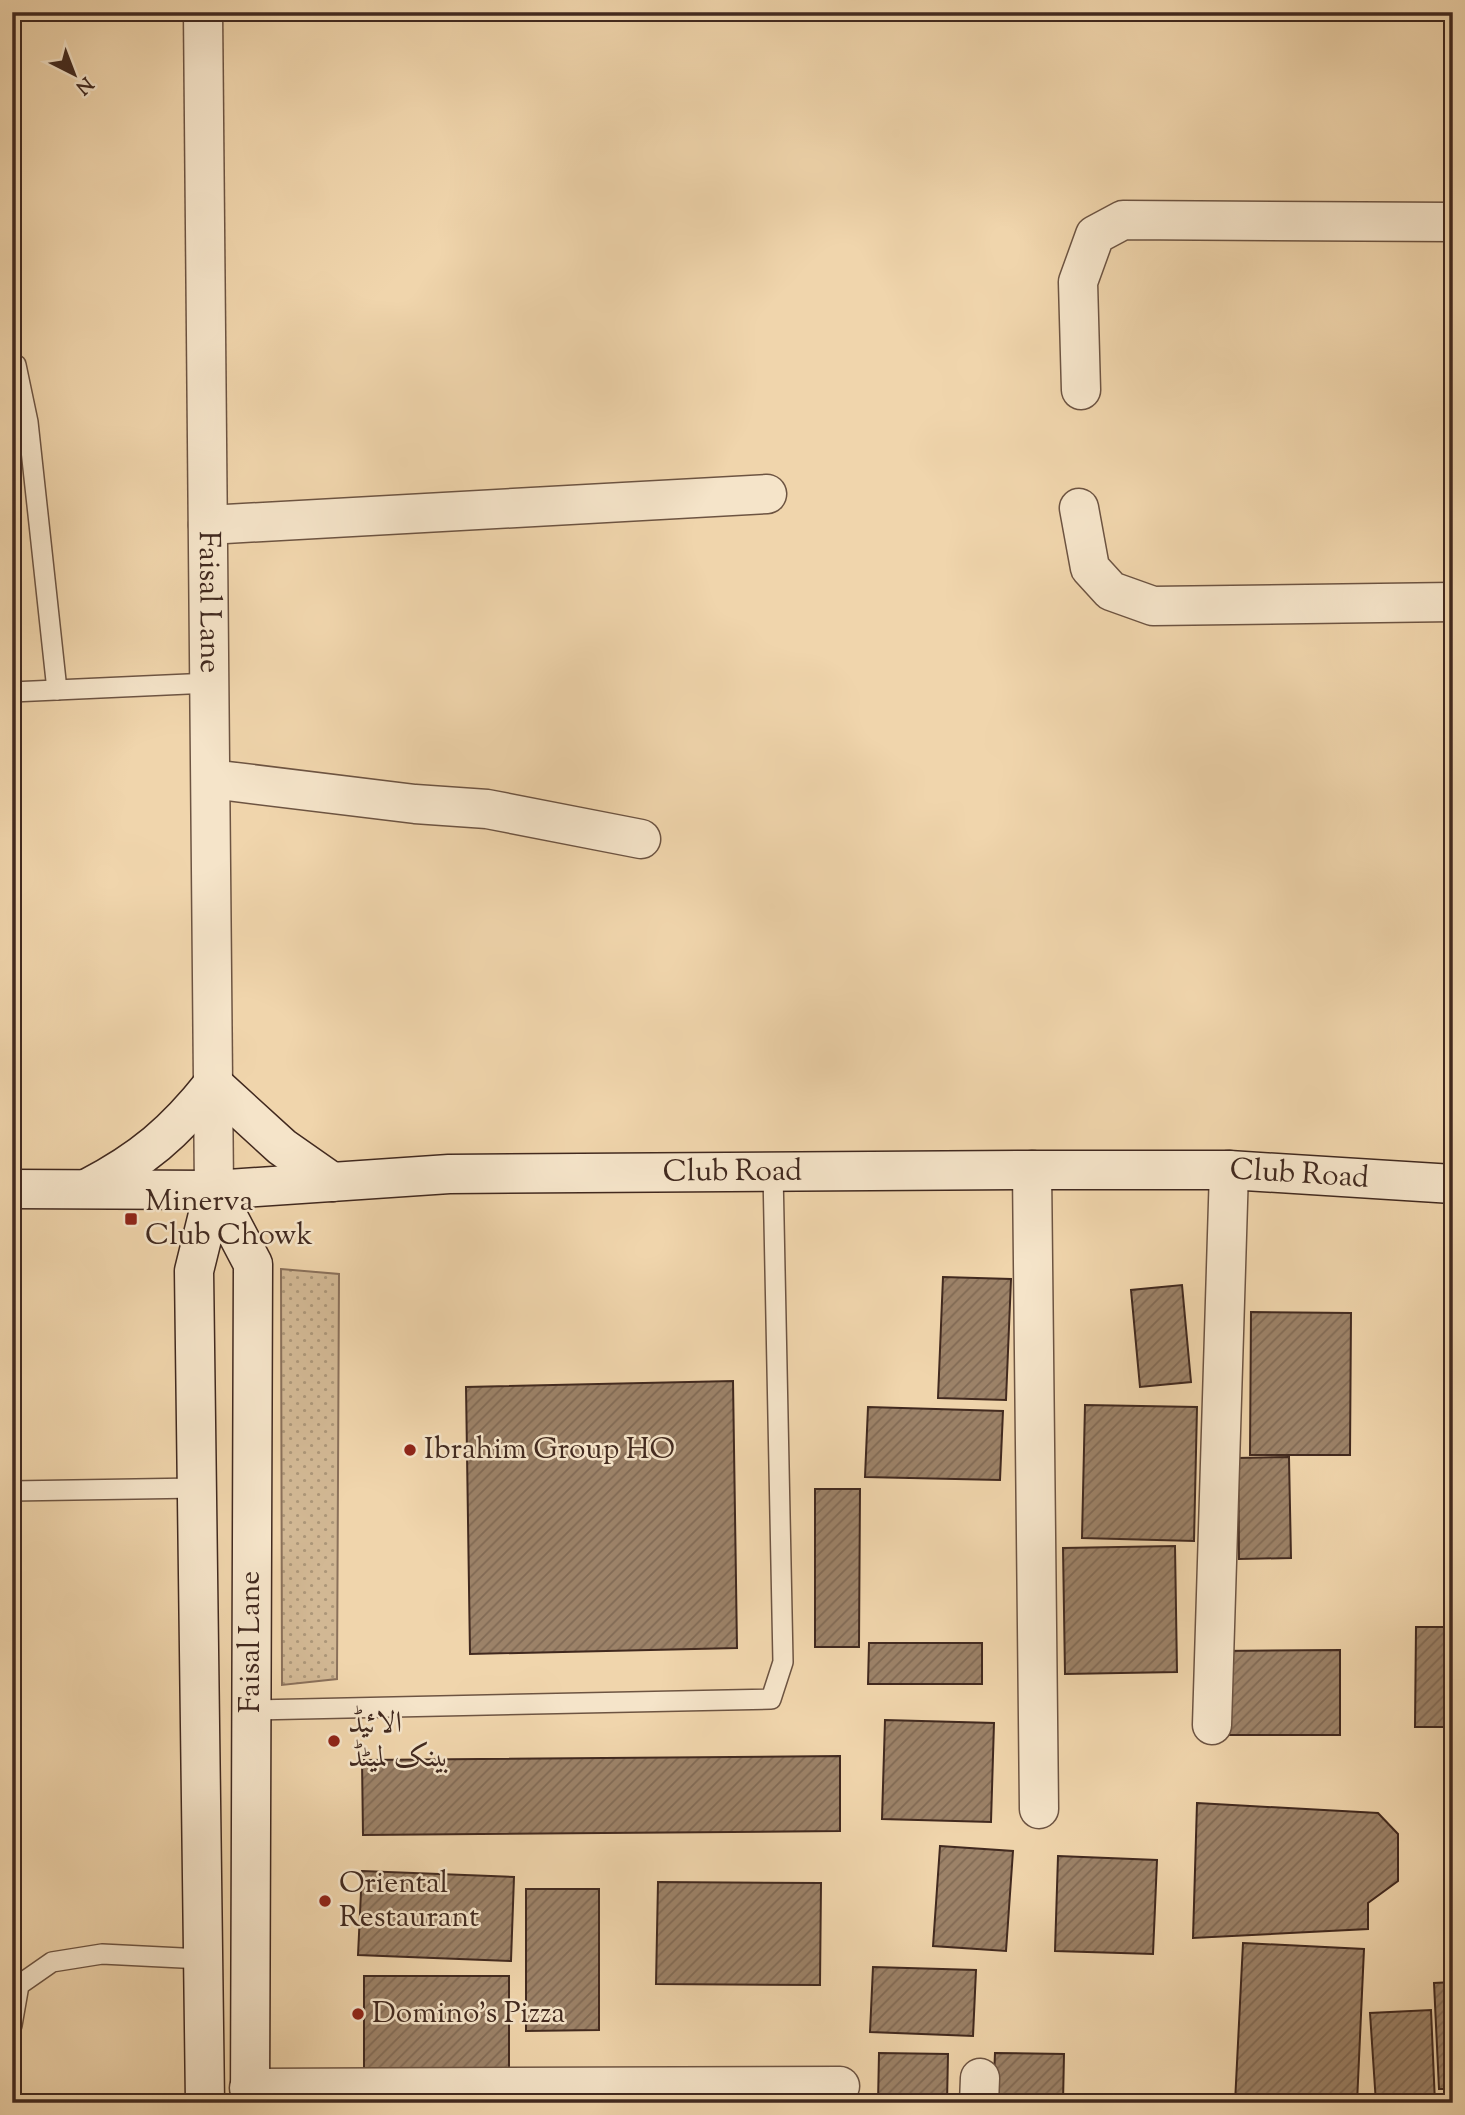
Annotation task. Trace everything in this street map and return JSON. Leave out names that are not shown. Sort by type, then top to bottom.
[{"type":"street","name":"Faisal Lane","points":[[203,12],[214,1191],[194,1271],[205,2103]]},
{"type":"street","points":[[1081,390],[1078,282],[1094,235],[1123,220],[1453,222]]},
{"type":"street","points":[[208,525],[767,494]]},
{"type":"street","points":[[1079,508],[1090,568],[1111,591],[1153,606],[1453,602]]},
{"type":"street","points":[[211,779],[415,804],[487,809],[641,839]]},
{"type":"street","points":[[87,1189],[124,1170],[158,1146],[187,1117],[213,1084],[282,1147],[332,1182]]},
{"type":"street","points":[[1032,1170],[1039,1809]]},
{"type":"street","name":"Club Road","points":[[12,1189],[214,1191],[449,1174],[1032,1170],[1229,1170],[1453,1184]]},
{"type":"street","points":[[1212,1725],[1229,1170]]},
{"type":"street","name":"Faisal Lane","points":[[214,1191],[253,1264],[250,2096]]},
{"type":"street","points":[[250,2096],[839,2086]]},
{"type":"lane","points":[[12,364],[16,365],[28,422],[57,691]]},
{"type":"lane","points":[[12,692],[210,683]]},
{"type":"lane","points":[[251,1710],[771,1699],[783,1662],[773,1172]]},
{"type":"lane","points":[[12,1491],[197,1488]]},
{"type":"lane","points":[[12,2025],[19,1985],[52,1962],[102,1954],[202,1959]]},
{"type":"shaded area","points":[[281,1269],[339,1274],[337,1679],[282,1685]]},
{"type":"building","points":[[943,1277],[1011,1279],[1006,1400],[938,1398]]},
{"type":"building","points":[[1182,1285],[1191,1382],[1140,1387],[1131,1290]]},
{"type":"building","points":[[1251,1312],[1351,1313],[1350,1455],[1250,1455]]},
{"type":"building","points":[[733,1381],[737,1648],[470,1654],[466,1387]]},
{"type":"building","points":[[1085,1405],[1197,1407],[1194,1541],[1082,1538]]},
{"type":"building","points":[[868,1407],[1003,1411],[1000,1480],[865,1477]]},
{"type":"building","points":[[1289,1457],[1291,1558],[1239,1559],[1238,1458]]},
{"type":"building","points":[[815,1489],[860,1489],[859,1647],[815,1647]]},
{"type":"building","points":[[1175,1546],[1177,1672],[1065,1674],[1063,1548]]},
{"type":"building","points":[[1416,1627],[1452,1627],[1452,1727],[1415,1727]]},
{"type":"building","points":[[869,1643],[982,1643],[982,1684],[868,1684]]},
{"type":"building","points":[[1340,1650],[1340,1735],[1218,1735],[1218,1651]]},
{"type":"building","points":[[885,1720],[994,1723],[991,1822],[882,1819]]},
{"type":"building","points":[[840,1756],[840,1831],[363,1835],[362,1760]]},
{"type":"building","points":[[1197,1803],[1378,1813],[1398,1834],[1398,1881],[1368,1903],[1368,1929],[1193,1938]]},
{"type":"building","points":[[940,1846],[1013,1851],[1006,1951],[933,1946]]},
{"type":"building","points":[[1058,1856],[1157,1860],[1153,1954],[1055,1951]]},
{"type":"building","points":[[362,1871],[514,1877],[511,1961],[358,1955]]},
{"type":"building","points":[[658,1882],[821,1883],[820,1985],[656,1984]]},
{"type":"building","points":[[526,1889],[599,1889],[599,2030],[526,2031]]},
{"type":"building","points":[[1243,1943],[1364,1949],[1357,2103],[1235,2103]]},
{"type":"building","points":[[873,1967],[976,1970],[973,2036],[870,2032]]},
{"type":"building","points":[[364,1976],[509,1976],[509,2073],[364,2073]]},
{"type":"building","points":[[1453,1982],[1453,2089],[1439,2089],[1434,1983]]},
{"type":"building","points":[[1431,2010],[1435,2103],[1376,2103],[1370,2013]]},
{"type":"building","points":[[879,2053],[948,2054],[947,2103],[878,2103]]},
{"type":"building","points":[[995,2053],[1064,2054],[1063,2103],[993,2103]]},
{"type":"place","name":"Minerva Club Chowk","points":[[131,1219]]},
{"type":"place","name":"Ibrahim Group HO","points":[[410,1450]]},
{"type":"place","name":"الائیڈ بینک لمیٹڈ","points":[[334,1741]]},
{"type":"place","name":"Oriental Restaurant","points":[[325,1901]]},
{"type":"place","name":"Domino's Pizza","points":[[358,2014]]}]
